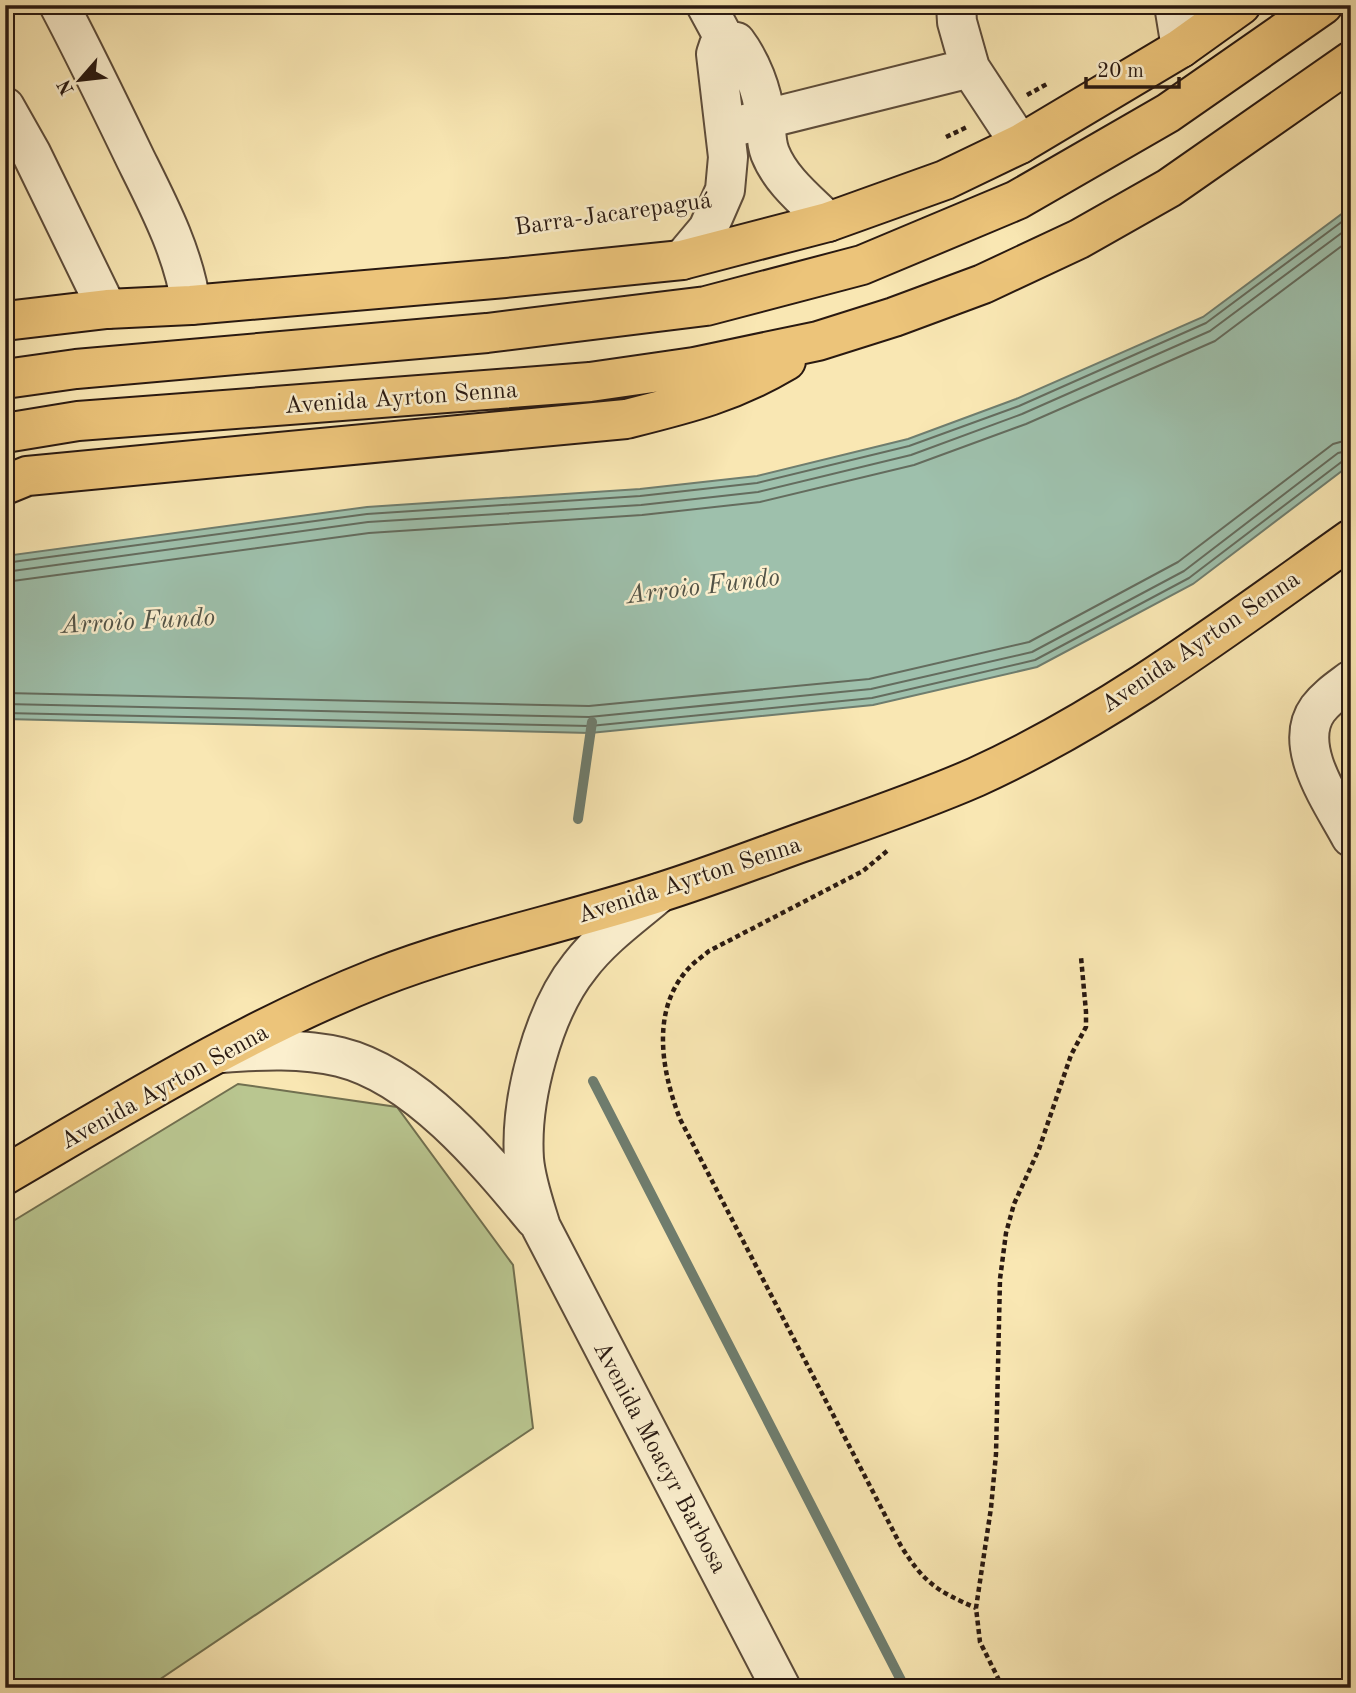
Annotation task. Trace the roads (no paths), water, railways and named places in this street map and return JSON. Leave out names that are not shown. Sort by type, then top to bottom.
[{"type":"highway","points":[[5,321],[107,309],[191,305],[682,260],[828,222],[945,180],[1020,144],[1181,48],[1241,5]]},
{"type":"highway","points":[[5,379],[76,369],[487,333],[706,306],[862,265],[1017,200],[1168,113],[1323,5]]},
{"type":"highway","name":"Avenida Ayrton Senna","points":[[5,433],[78,421],[590,382],[694,367],[818,341],[894,317],[983,284],[1079,239],[1169,188],[1351,61]]},
{"type":"highway","points":[[16,480],[626,419],[701,400],[734,387],[756,378],[818,341]]},
{"type":"highway","name":"Avenida Ayrton Senna","points":[[5,1175],[123,1106],[222,1053],[292,1017],[378,978],[495,938],[659,893],[888,812],[977,776],[1032,748],[1163,673],[1351,539]]},
{"type":"street","points":[[59,5],[160,209],[187,277],[191,305]]},
{"type":"street","points":[[706,5],[725,40]]},
{"type":"street","points":[[956,5],[957,22],[970,68],[1020,144]]},
{"type":"street","points":[[1174,5],[1181,48]]},
{"type":"street","points":[[725,40],[736,42],[746,55],[762,99],[766,119],[765,137],[778,171],[828,222]]},
{"type":"street","points":[[682,260],[708,229],[726,190],[728,157],[716,54],[719,45],[725,40]]},
{"type":"street","points":[[725,129],[970,68]]},
{"type":"street","points":[[5,107],[31,153],[107,309]]},
{"type":"street","points":[[1351,680],[1328,696],[1315,712],[1309,734],[1309,751],[1351,837]]},
{"type":"street","name":"Avenida Moacyr Barbosa","points":[[659,893],[603,941],[578,968],[558,1005],[541,1046],[528,1095],[524,1142],[526,1172],[541,1227],[781,1688]]},
{"type":"street","name":"Avenida Moacyr Barbosa","points":[[222,1053],[272,1049],[339,1057],[383,1075],[404,1087],[458,1133],[541,1227]]},
{"type":"water","name":"Arroio Fundo","points":[[1351,207],[1351,464],[1193,584],[1037,667],[873,705],[590,733],[5,719],[5,556],[367,507],[640,489],[757,476],[908,439],[1016,399],[1203,317]]},
{"type":"waterway","points":[[578,819],[592,722]]},
{"type":"waterway","points":[[593,1081],[905,1688]]}]
